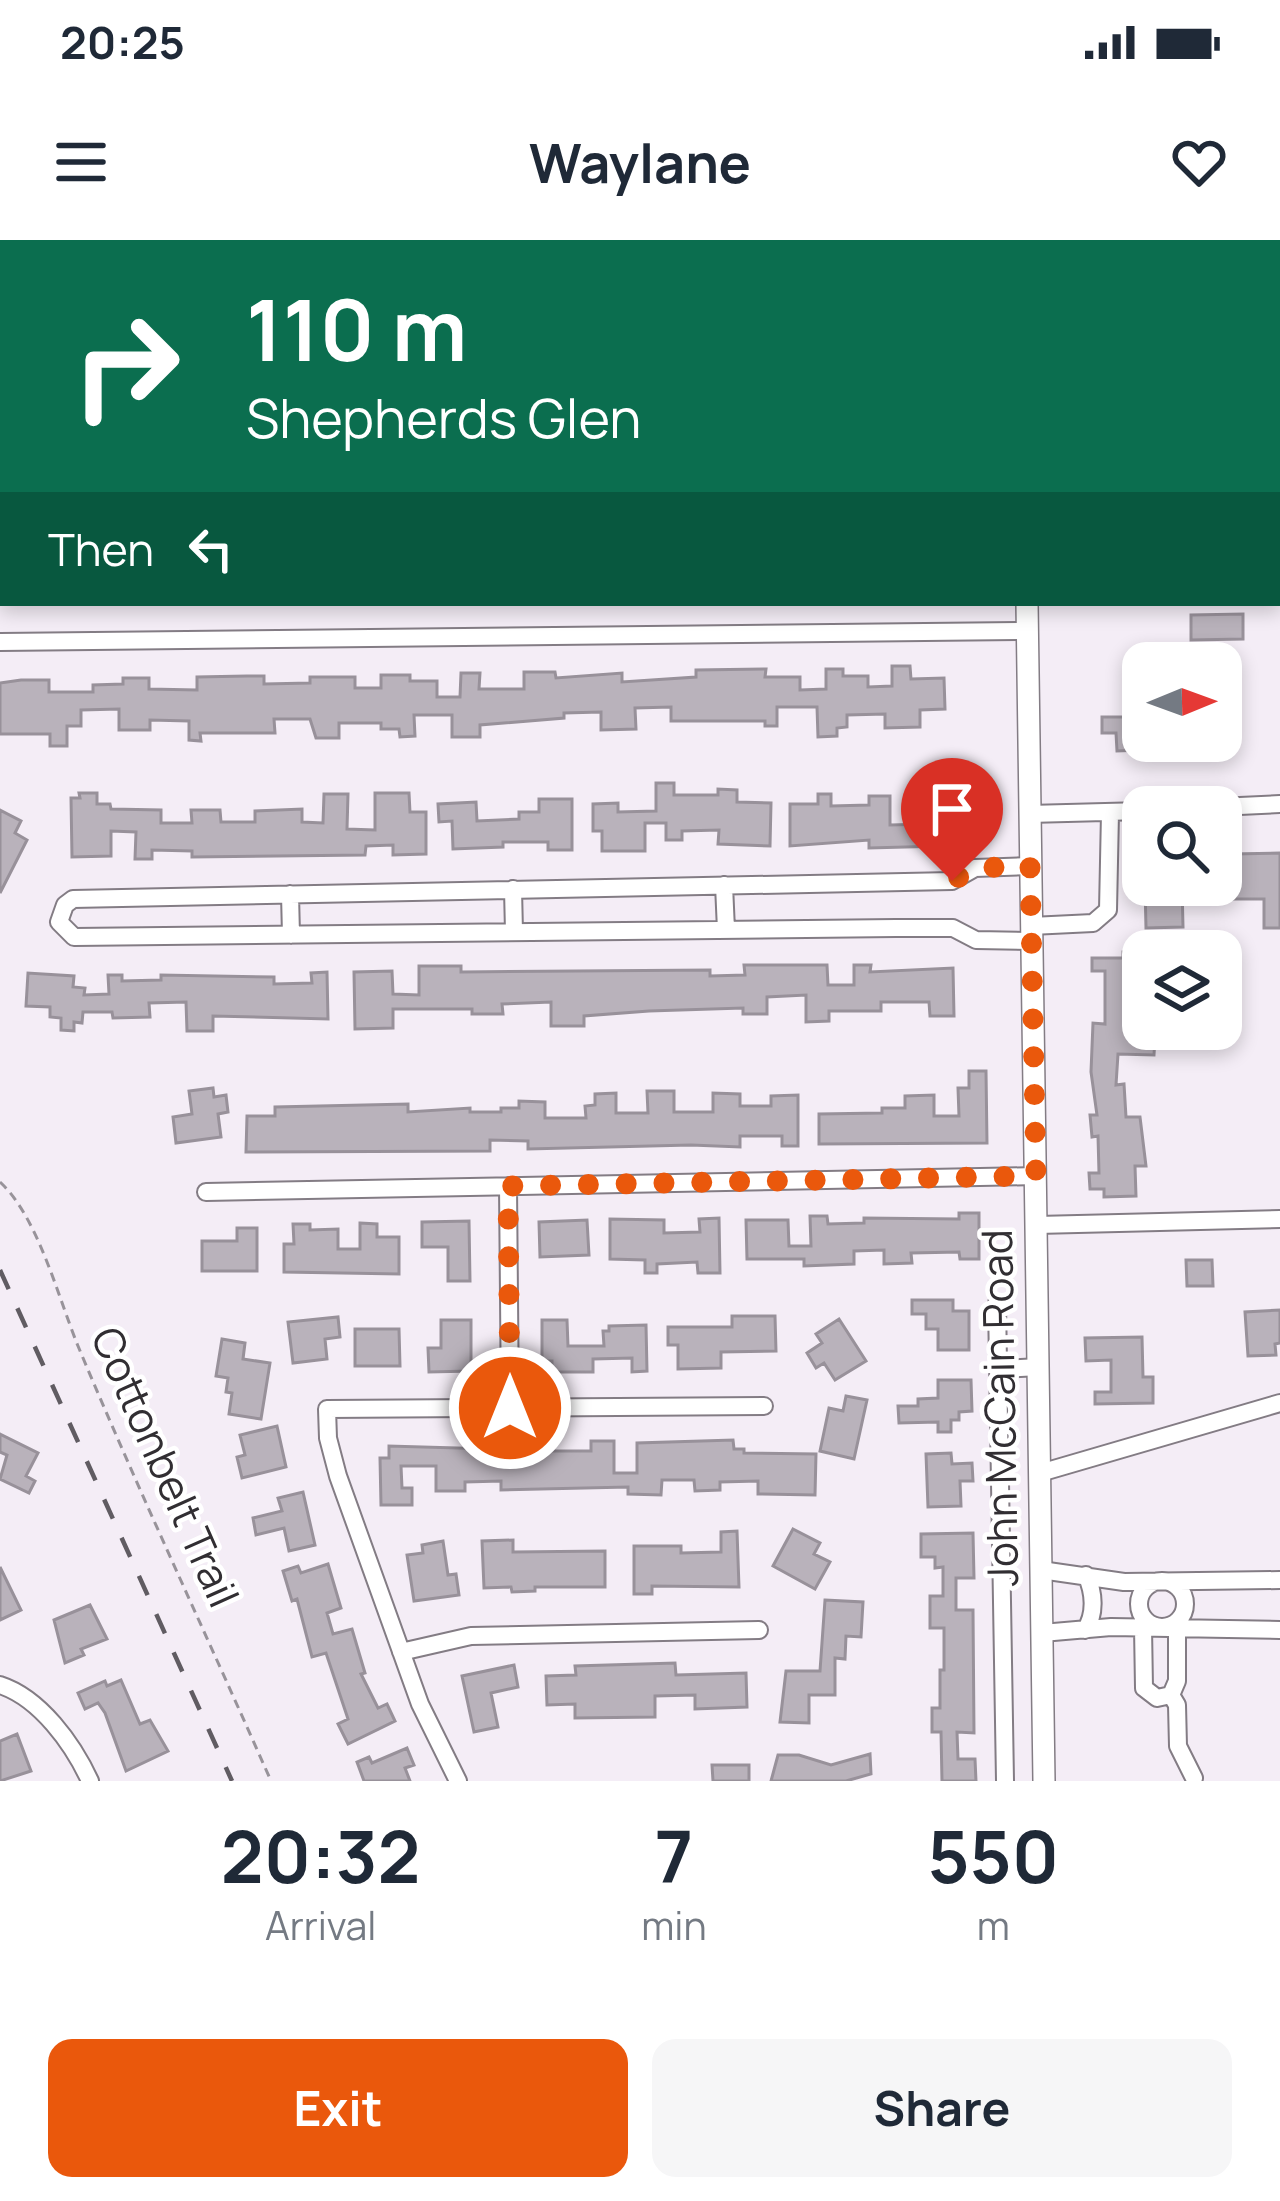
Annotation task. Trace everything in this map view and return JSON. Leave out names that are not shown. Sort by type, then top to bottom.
[{"type":"main road","name":"John McCain Road","points":[[1027,606],[1044,1781]]},
{"type":"street","points":[[0,642],[1027,631]]},
{"type":"street","points":[[1242,806],[1280,804]]},
{"type":"street","points":[[1029,814],[1122,812]]},
{"type":"street","points":[[1030,866],[975,868],[952,881],[73,899],[65,905],[59,922],[74,937],[953,928],[976,940],[1093,922],[1108,910],[1110,813]]},
{"type":"street","points":[[724,885],[726,930]]},
{"type":"street","points":[[513,890],[514,932]]},
{"type":"street","points":[[290,894],[291,935]]},
{"type":"street","points":[[206,1192],[1036,1176]]},
{"type":"street","points":[[508,1186],[510,1408]]},
{"type":"street","points":[[1036,1225],[1280,1219]]},
{"type":"street","points":[[997,1303],[1005,1781]]},
{"type":"street","points":[[1000,1369],[1039,1366]]},
{"type":"street","points":[[1040,1473],[1280,1403]]},
{"type":"street","points":[[458,1781],[420,1704],[338,1475],[326,1409],[764,1406]]},
{"type":"street","points":[[1041,1570],[1124,1582],[1280,1580]]},
{"type":"street","points":[[1085,1630],[1092,1615],[1086,1575]]},
{"type":"street","points":[[1164,1580],[1178,1587],[1185,1601],[1182,1616],[1170,1628],[1143,1618],[1138,1603],[1150,1584],[1164,1580]]},
{"type":"street","points":[[1042,1633],[1143,1627],[1280,1630]]},
{"type":"street","points":[[1143,1627],[1144,1688],[1157,1698],[1171,1695]]},
{"type":"street","points":[[1170,1628],[1177,1681],[1171,1695]]},
{"type":"street","points":[[401,1652],[440,1641],[494,1635],[759,1630]]},
{"type":"street","points":[[0,1685],[20,1692],[40,1708],[91,1781]]},
{"type":"street","points":[[1171,1695],[1177,1705],[1178,1746],[1194,1778]]},
{"type":"path","points":[[794,240],[875,240]]},
{"type":"path","name":"Cottonbelt Trail","points":[[0,1182],[15,1196],[34,1236],[86,1365],[271,1781]]},
{"type":"building","points":[[1243,614],[1243,639],[1191,640],[1191,615]]},
{"type":"building","points":[[892,666],[910,666],[911,679],[944,678],[945,709],[920,710],[920,727],[885,728],[885,714],[847,715],[847,727],[837,728],[837,736],[818,737],[817,707],[777,707],[777,726],[765,726],[765,721],[671,721],[671,707],[635,708],[636,729],[601,730],[601,712],[564,713],[564,718],[480,725],[480,737],[452,737],[452,715],[414,715],[415,736],[400,737],[399,729],[381,729],[381,723],[339,723],[339,738],[316,738],[310,719],[274,719],[275,733],[200,733],[201,741],[189,740],[189,721],[150,720],[150,730],[119,730],[119,709],[81,710],[81,726],[67,726],[67,746],[50,746],[50,734],[0,734],[0,683],[21,680],[49,680],[49,692],[93,692],[93,685],[123,684],[123,678],[149,678],[149,689],[197,690],[197,677],[264,676],[264,684],[355,677],[355,688],[381,688],[381,675],[410,675],[410,681],[437,681],[437,697],[460,697],[461,673],[480,673],[479,689],[524,689],[524,672],[555,672],[556,678],[622,673],[622,682],[696,677],[696,670],[766,669],[765,677],[800,677],[800,690],[826,689],[826,669],[843,669],[843,676],[868,676],[868,687],[892,686]]},
{"type":"building","points":[[1102,717],[1122,717],[1122,751],[1117,751],[1116,733],[1102,733]]},
{"type":"building","points":[[656,783],[674,783],[674,795],[737,790],[737,802],[771,803],[770,846],[718,844],[719,830],[682,831],[682,840],[666,840],[666,823],[645,823],[645,851],[602,851],[602,831],[593,831],[593,804],[618,803],[618,812],[656,811]]},
{"type":"building","points":[[930,786],[952,786],[953,834],[943,834],[943,846],[869,848],[869,840],[790,846],[790,804],[818,804],[818,794],[831,794],[831,806],[869,805],[869,796],[890,796],[890,825],[930,824]]},
{"type":"building","points":[[79,793],[97,793],[97,804],[110,804],[111,809],[161,810],[161,823],[192,823],[191,810],[220,810],[221,822],[255,822],[255,811],[302,809],[302,822],[323,823],[324,794],[348,794],[347,829],[375,830],[375,793],[409,793],[410,812],[426,812],[426,854],[393,855],[393,845],[366,846],[365,855],[192,857],[192,851],[152,850],[152,859],[135,859],[136,832],[111,831],[111,856],[72,857],[71,798],[80,798]]},
{"type":"building","points":[[539,799],[572,799],[572,850],[548,850],[548,842],[453,849],[452,821],[439,822],[438,804],[476,802],[477,821],[519,819],[519,812],[539,812]]},
{"type":"building","points":[[0,810],[21,821],[15,833],[27,840],[0,893]]},
{"type":"building","points":[[1280,853],[1280,928],[1264,928],[1264,899],[1242,899],[1242,854]]},
{"type":"building","points":[[1145,906],[1182,906],[1183,927],[1146,928]]},
{"type":"building","points":[[1092,958],[1122,958],[1122,1050],[1154,1050],[1154,1055],[1118,1054],[1116,1085],[1124,1084],[1126,1117],[1140,1117],[1146,1166],[1135,1166],[1136,1196],[1104,1197],[1104,1189],[1090,1189],[1089,1173],[1099,1173],[1098,1136],[1092,1137],[1090,1115],[1097,1115],[1091,1072],[1093,1023],[1105,1024],[1105,971],[1092,971]]},
{"type":"building","points":[[744,965],[827,965],[828,985],[854,985],[854,965],[871,965],[870,972],[953,968],[954,1016],[930,1016],[929,1002],[881,1002],[881,1011],[829,1011],[829,1021],[806,1022],[806,995],[767,997],[767,1014],[743,1014],[743,1008],[649,1011],[584,1016],[584,1026],[551,1026],[551,1002],[502,1004],[503,1014],[393,1009],[393,1028],[355,1029],[354,972],[392,971],[393,994],[419,995],[419,966],[461,966],[461,972],[710,970],[710,976],[745,975]]},
{"type":"building","points":[[327,972],[328,1019],[213,1016],[213,1031],[187,1031],[186,1002],[149,1003],[150,1017],[113,1018],[112,1012],[83,1012],[82,1023],[74,1022],[74,1031],[61,1030],[61,1018],[50,1017],[50,1007],[26,1006],[28,973],[74,976],[73,987],[85,988],[84,995],[109,994],[108,975],[122,975],[122,981],[161,980],[161,975],[274,977],[274,984],[312,983],[311,973]]},
{"type":"building","points":[[969,1071],[986,1071],[987,1143],[819,1144],[819,1114],[882,1113],[882,1108],[905,1108],[905,1096],[934,1095],[934,1116],[959,1116],[958,1088],[969,1088]]},
{"type":"building","points":[[213,1088],[214,1097],[226,1095],[228,1112],[218,1114],[221,1137],[176,1143],[173,1117],[192,1114],[189,1091]]},
{"type":"building","points":[[647,1091],[674,1091],[674,1112],[713,1112],[713,1093],[740,1094],[740,1106],[771,1106],[771,1096],[798,1095],[798,1146],[782,1146],[782,1136],[740,1136],[740,1147],[528,1149],[528,1141],[490,1140],[490,1151],[246,1152],[247,1116],[275,1116],[275,1107],[408,1104],[408,1112],[470,1108],[470,1112],[501,1112],[501,1108],[519,1108],[519,1101],[545,1102],[545,1118],[586,1118],[585,1106],[595,1105],[595,1094],[616,1093],[616,1113],[648,1113]]},
{"type":"building","points":[[959,1213],[979,1213],[979,1259],[960,1259],[959,1252],[911,1253],[912,1263],[884,1264],[884,1250],[854,1251],[854,1264],[804,1266],[804,1259],[747,1259],[746,1220],[788,1220],[789,1246],[811,1246],[810,1216],[827,1216],[828,1224],[864,1223],[864,1218],[959,1219]]},
{"type":"building","points":[[719,1218],[720,1273],[698,1273],[697,1262],[657,1264],[657,1273],[645,1273],[645,1260],[610,1259],[610,1219],[664,1220],[664,1233],[700,1232],[699,1219]]},
{"type":"building","points":[[587,1220],[589,1255],[540,1257],[539,1222]]},
{"type":"building","points":[[469,1221],[470,1281],[448,1281],[448,1247],[422,1247],[422,1222]]},
{"type":"building","points":[[360,1223],[377,1224],[377,1237],[399,1237],[399,1274],[284,1272],[284,1244],[294,1244],[293,1224],[310,1224],[310,1230],[338,1229],[338,1249],[360,1249]]},
{"type":"building","points":[[237,1228],[257,1228],[257,1271],[202,1271],[202,1241],[237,1241]]},
{"type":"building","points":[[1186,1260],[1212,1260],[1213,1286],[1187,1286]]},
{"type":"building","points":[[912,1300],[953,1300],[953,1311],[969,1311],[969,1350],[938,1350],[938,1329],[926,1329],[926,1314],[912,1314]]},
{"type":"building","points":[[1280,1310],[1276,1355],[1248,1356],[1245,1312]]},
{"type":"building","points":[[732,1316],[775,1316],[776,1351],[721,1352],[721,1368],[678,1369],[678,1345],[668,1345],[668,1327],[732,1327]]},
{"type":"building","points":[[338,1317],[340,1337],[325,1339],[327,1359],[293,1363],[288,1322]]},
{"type":"building","points":[[839,1319],[866,1361],[835,1380],[824,1363],[816,1368],[807,1353],[822,1343],[816,1334]]},
{"type":"building","points":[[441,1320],[471,1320],[471,1371],[429,1372],[428,1348],[441,1348]]},
{"type":"building","points":[[542,1320],[567,1320],[568,1346],[604,1346],[603,1331],[609,1331],[609,1326],[646,1325],[647,1371],[632,1372],[632,1358],[593,1359],[593,1372],[552,1372],[552,1361],[542,1361]]},
{"type":"building","points":[[355,1329],[399,1329],[400,1366],[355,1366]]},
{"type":"building","points":[[1142,1337],[1143,1377],[1153,1377],[1153,1403],[1095,1404],[1095,1392],[1111,1392],[1111,1360],[1086,1361],[1085,1338]]},
{"type":"building","points":[[222,1339],[245,1343],[243,1359],[270,1363],[261,1419],[229,1414],[228,1378],[216,1376]]},
{"type":"building","points":[[938,1380],[971,1380],[972,1411],[959,1412],[959,1420],[951,1420],[951,1432],[938,1432],[938,1422],[899,1423],[898,1406],[918,1406],[918,1399],[938,1398]]},
{"type":"building","points":[[846,1396],[867,1400],[854,1459],[820,1451],[829,1408],[843,1411]]},
{"type":"building","points":[[277,1426],[286,1467],[242,1478],[237,1457],[245,1455],[240,1435]]},
{"type":"building","points":[[0,1434],[38,1453],[26,1476],[35,1481],[29,1493],[0,1479],[7,1455],[0,1452]]},
{"type":"building","points":[[733,1440],[734,1449],[744,1449],[744,1453],[816,1454],[815,1495],[758,1494],[758,1481],[720,1482],[720,1490],[695,1491],[694,1480],[662,1480],[661,1495],[628,1494],[628,1487],[501,1490],[501,1481],[465,1482],[465,1491],[436,1491],[436,1466],[401,1466],[402,1488],[412,1488],[412,1505],[381,1505],[380,1458],[389,1458],[389,1446],[524,1450],[524,1443],[550,1442],[550,1451],[591,1451],[591,1441],[614,1441],[614,1473],[637,1473],[637,1443]]},
{"type":"building","points":[[951,1453],[952,1464],[972,1463],[973,1481],[960,1481],[961,1506],[928,1507],[926,1454]]},
{"type":"building","points":[[303,1492],[315,1545],[289,1551],[284,1528],[256,1535],[253,1518],[282,1511],[278,1498]]},
{"type":"building","points":[[793,1529],[820,1543],[814,1554],[830,1562],[815,1589],[773,1566]]},
{"type":"building","points":[[737,1531],[739,1587],[652,1586],[652,1594],[634,1594],[634,1546],[681,1546],[681,1553],[721,1552],[721,1532]]},
{"type":"building","points":[[973,1533],[974,1578],[956,1578],[956,1610],[973,1610],[974,1733],[957,1732],[958,1759],[975,1759],[976,1781],[942,1781],[941,1732],[932,1732],[932,1708],[940,1708],[944,1628],[930,1628],[930,1596],[943,1596],[943,1567],[935,1568],[935,1557],[921,1557],[921,1534]]},
{"type":"building","points":[[513,1540],[513,1552],[605,1551],[605,1587],[535,1587],[535,1591],[512,1592],[511,1587],[484,1588],[482,1541]]},
{"type":"building","points":[[443,1541],[448,1575],[456,1574],[459,1595],[414,1601],[407,1555],[423,1553],[422,1545]]},
{"type":"building","points":[[328,1564],[341,1608],[327,1613],[333,1634],[352,1629],[365,1673],[361,1674],[378,1708],[387,1704],[395,1721],[348,1744],[338,1724],[348,1719],[326,1653],[312,1657],[297,1599],[292,1601],[283,1571],[298,1566],[301,1573]]},
{"type":"building","points":[[0,1567],[21,1610],[0,1620]]},
{"type":"building","points":[[825,1600],[863,1602],[861,1637],[846,1636],[845,1659],[835,1658],[835,1695],[809,1695],[809,1723],[780,1722],[786,1671],[820,1671]]},
{"type":"building","points":[[90,1605],[107,1639],[81,1649],[84,1655],[65,1663],[54,1620]]},
{"type":"building","points":[[675,1663],[676,1675],[746,1673],[747,1707],[695,1709],[695,1695],[655,1696],[655,1717],[575,1718],[575,1704],[547,1705],[546,1676],[576,1675],[575,1666]]},
{"type":"building","points":[[514,1665],[518,1687],[491,1693],[498,1727],[474,1732],[462,1676]]},
{"type":"building","points":[[121,1680],[140,1724],[150,1720],[168,1751],[126,1771],[105,1713],[98,1703],[85,1709],[78,1693],[105,1681],[107,1686]]},
{"type":"building","points":[[17,1734],[31,1771],[0,1781],[0,1741]]},
{"type":"building","points":[[407,1748],[414,1765],[405,1768],[410,1781],[364,1781],[357,1762],[369,1757],[372,1763]]},
{"type":"building","points":[[870,1754],[871,1774],[846,1781],[771,1781],[778,1755],[799,1755],[831,1765]]},
{"type":"building","points":[[712,1765],[749,1765],[749,1781],[713,1781]]},
{"type":"railway","points":[[0,1270],[232,1781]]},
{"type":"route","points":[[510,1408],[508,1186],[1036,1176],[1030,866],[975,868],[952,881]]}]
